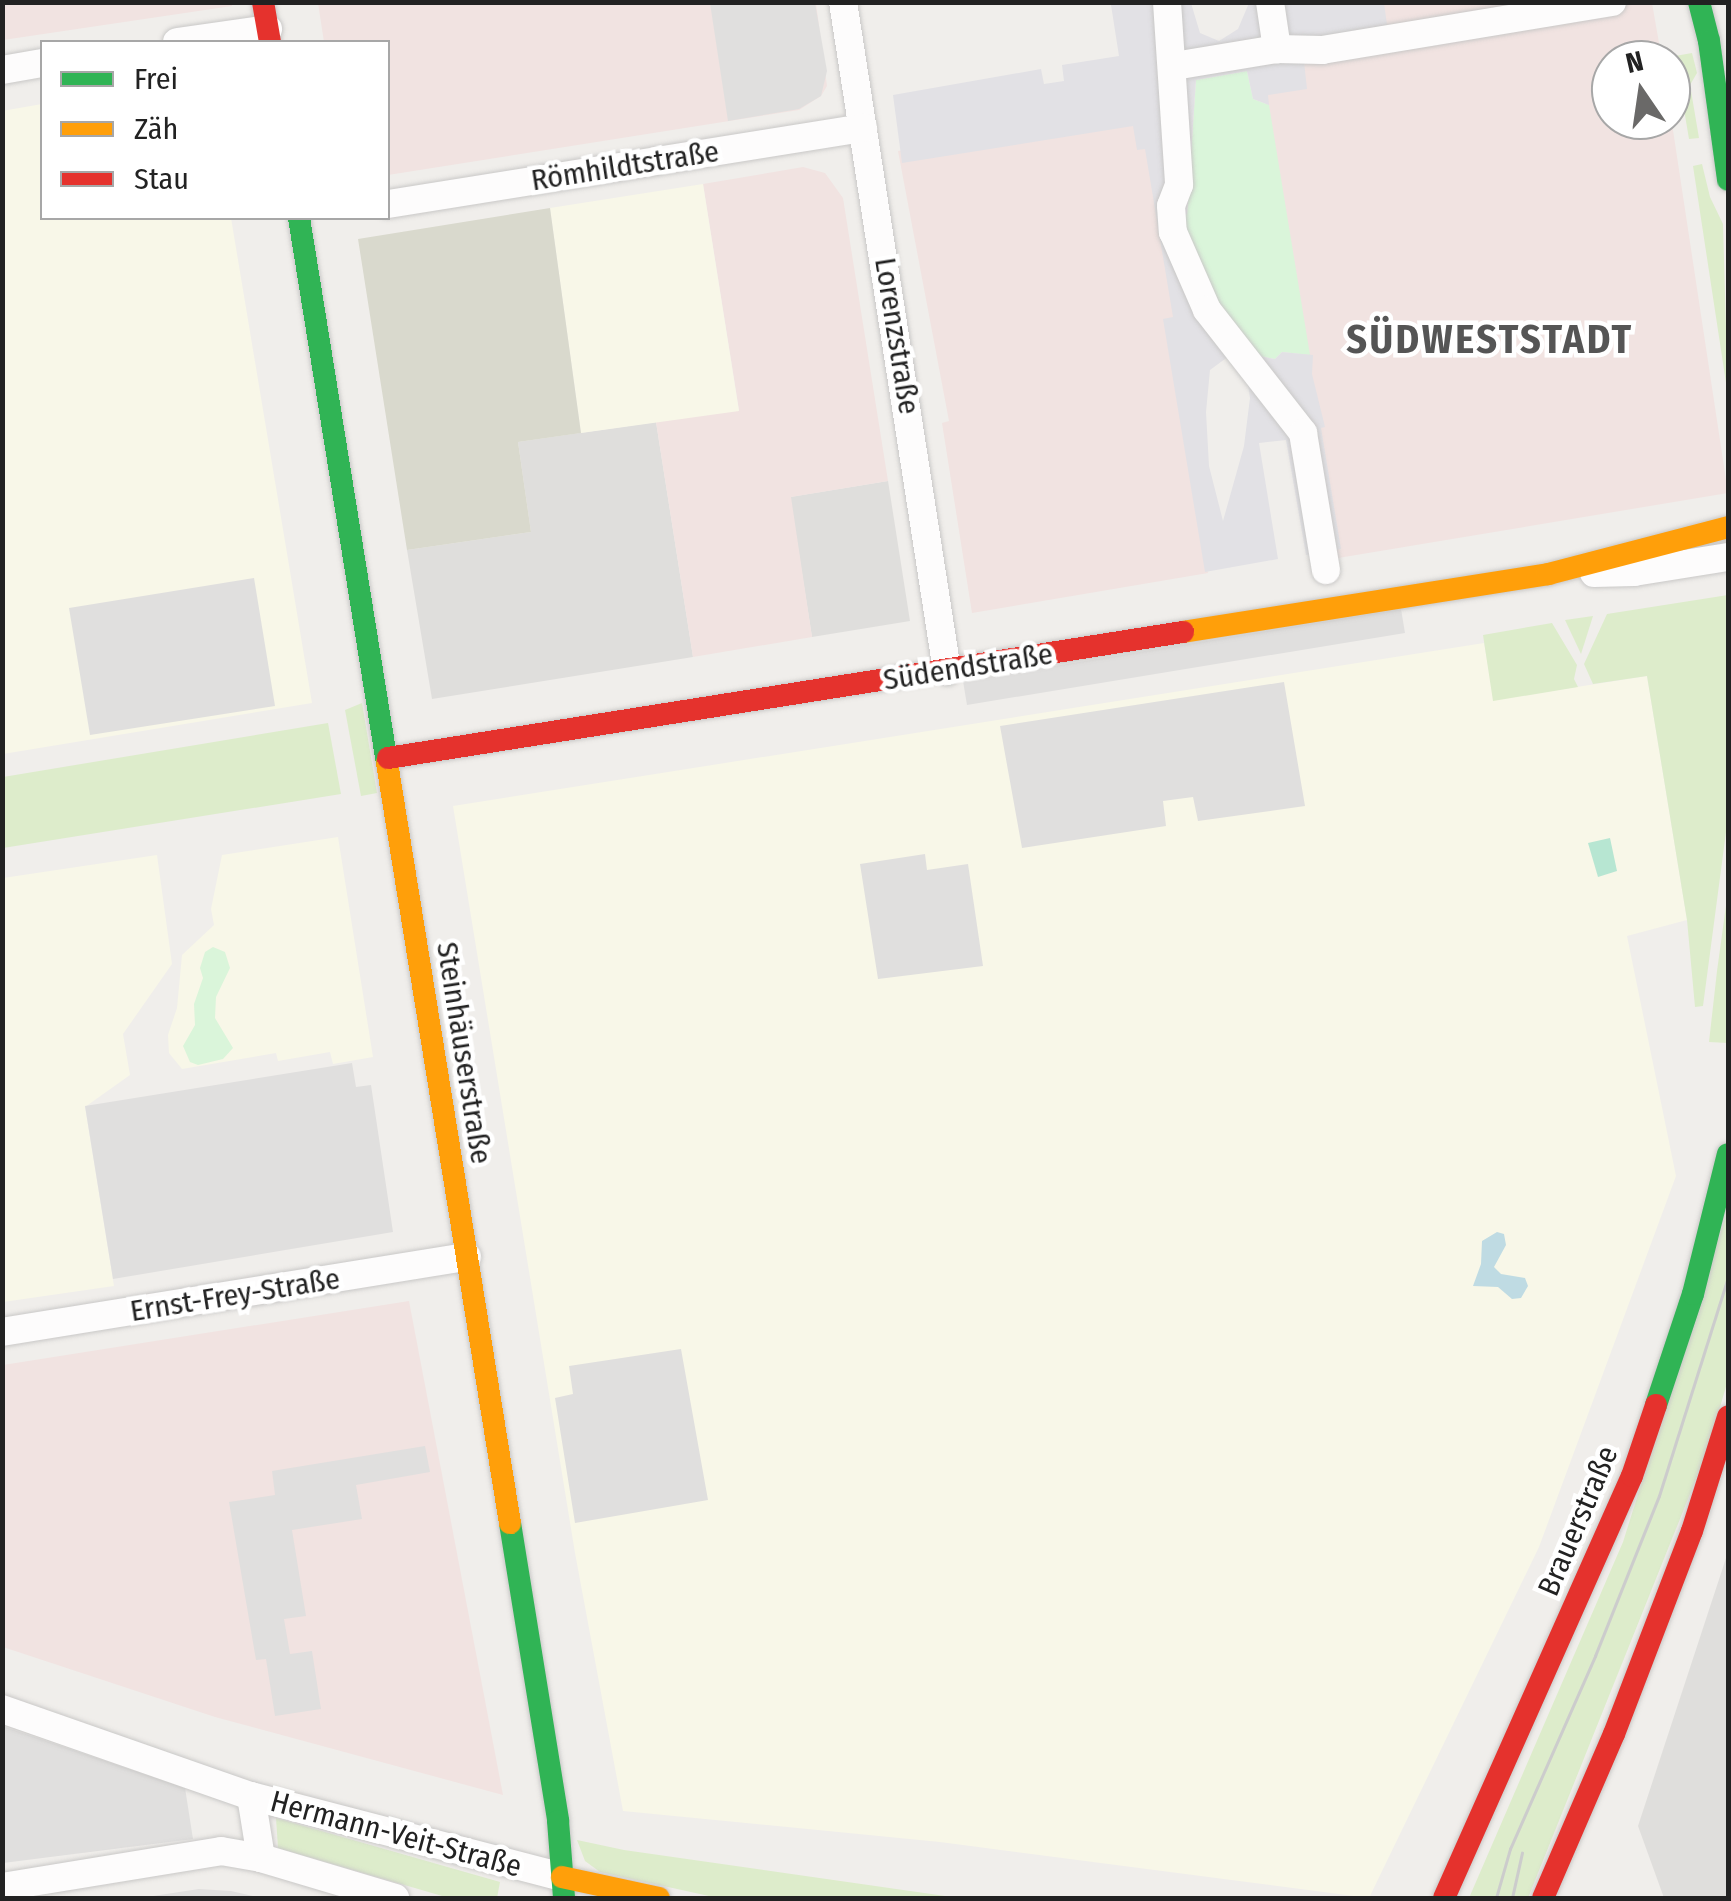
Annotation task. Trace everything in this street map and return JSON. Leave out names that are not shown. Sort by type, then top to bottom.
[{"type":"street","name":"Lorenzstraße","points":[[842,2],[948,671]]},
{"type":"street","points":[[1167,2],[1179,185],[1171,206],[1173,232],[1206,310],[1303,433],[1326,570]]},
{"type":"street","points":[[1270,2],[1290,51]]},
{"type":"street","points":[[1174,66],[1612,2]]},
{"type":"street","points":[[1699,2],[1709,41],[1728,180]]},
{"type":"street","points":[[187,40],[267,25]]},
{"type":"street","points":[[2,70],[40,63]]},
{"type":"street","name":"Römhildtstraße","points":[[390,204],[862,128]]},
{"type":"street","name":"Steinhäuserstraße","points":[[302,220],[558,1821],[563,1888]]},
{"type":"street","name":"Südendstraße","points":[[388,758],[1548,574],[1728,527]]},
{"type":"street","name":"Südendstraße","points":[[1548,574],[1634,572],[1728,557]]},
{"type":"street","name":"Brauerstraße","points":[[1444,1898],[1632,1476],[1693,1294],[1728,1154]]},
{"type":"street","name":"Ernst-Frey-Straße","points":[[2,1332],[467,1257]]},
{"type":"street","points":[[1544,1898],[1692,1531],[1728,1417]]},
{"type":"street","name":"Hermann-Veit-Straße","points":[[2,1708],[251,1796],[563,1888],[659,1898]]},
{"type":"street","name":"Hermann-Veit-Straße","points":[[251,1796],[261,1858]]},
{"type":"street","name":"Hermann-Veit-Straße","points":[[2,1887],[221,1851],[261,1858],[395,1898]]},
{"type":"street","points":[[1428,1898],[1458,1866]]},
{"type":"street","points":[[1558,1866],[1561,1898]]},
{"type":"shaded area","points":[[3,3],[232,6],[3,40]]},
{"type":"shaded area","points":[[318,3],[816,3],[827,86],[821,96],[799,110],[390,175],[390,40],[324,40]]},
{"type":"shaded area","points":[[710,3],[815,3],[827,71],[821,96],[799,109],[728,121]]},
{"type":"shaded area","points":[[1191,3],[1200,33],[1219,41],[1238,29],[1249,3],[1384,3],[1389,39],[1303,52],[1307,89],[1268,95],[1269,105],[1253,99],[1247,71],[1196,80],[1187,215],[1177,210],[1208,292],[1259,356],[1275,359],[1282,352],[1313,355],[1312,374],[1325,427],[1321,428],[1341,549],[1306,555],[1286,440],[1259,443],[1278,559],[1205,572],[1163,319],[1173,317],[1145,149],[1137,150],[1133,126],[902,163],[893,95],[1041,69],[1044,84],[1064,81],[1062,65],[1119,56],[1111,5]],"holes":[[[1229,356],[1247,377],[1250,398],[1244,446],[1223,521],[1209,466],[1206,412],[1210,370]]]},
{"type":"shaded area","points":[[1292,3],[1652,3],[1658,40],[1591,40],[1591,140],[1674,140],[1728,493],[1332,559],[1264,94]]},
{"type":"shaded area","points":[[40,104],[40,220],[231,220],[312,703],[3,754],[2,111]]},
{"type":"shaded area","points":[[1141,112],[1175,319],[1167,321],[1208,573],[972,613],[942,423],[949,421],[898,151]]},
{"type":"shaded area","points":[[803,167],[825,173],[843,198],[888,481],[791,497],[812,637],[693,657],[656,422],[739,410],[703,184]]},
{"type":"shaded area","points":[[703,184],[739,411],[581,433],[550,208]]},
{"type":"shaded area","points":[[550,208],[581,433],[518,442],[531,532],[407,550],[358,239]]},
{"type":"shaded area","points":[[656,422],[693,657],[432,699],[407,550],[531,532],[518,442]]},
{"type":"shaded area","points":[[888,481],[910,621],[812,637],[790,497]]},
{"type":"shaded area","points":[[254,578],[275,706],[90,735],[69,608]]},
{"type":"shaded area","points":[[1401,609],[1405,633],[967,705],[963,681]]},
{"type":"shaded area","points":[[1484,643],[1494,700],[1647,676],[1687,920],[1627,936],[1676,1176],[1539,1547],[1369,1898],[940,1842],[623,1811],[575,1553],[453,806]]},
{"type":"shaded area","points":[[1284,682],[1305,806],[1198,821],[1193,797],[1163,801],[1166,826],[1022,848],[1000,726]]},
{"type":"shaded area","points":[[338,837],[373,1057],[333,1064],[330,1052],[278,1061],[276,1053],[182,1069],[169,1053],[168,1035],[177,1008],[182,955],[214,925],[211,909],[222,855]]},
{"type":"shaded area","points":[[925,854],[927,870],[968,864],[983,966],[878,979],[860,864]]},
{"type":"shaded area","points":[[157,855],[172,964],[123,1034],[130,1075],[85,1107],[114,1286],[3,1302],[3,878]]},
{"type":"shaded area","points":[[352,1063],[356,1087],[371,1085],[393,1232],[113,1279],[85,1106]]},
{"type":"shaded area","points":[[409,1301],[503,1795],[215,1717],[3,1647],[3,1365]]},
{"type":"shaded area","points":[[681,1349],[708,1500],[575,1523],[555,1398],[573,1394],[569,1366]]},
{"type":"shaded area","points":[[425,1446],[430,1472],[356,1485],[362,1519],[292,1530],[306,1616],[284,1619],[290,1654],[312,1651],[321,1709],[275,1716],[266,1659],[256,1660],[229,1502],[275,1495],[272,1471]]},
{"type":"shaded area","points":[[1728,1552],[1728,1898],[1664,1898],[1638,1826]]},
{"type":"shaded area","points":[[2,1726],[185,1788],[193,1839],[3,1863]]},
{"type":"shaded area","points":[[199,1889],[231,1891],[262,1898],[140,1898]]},
{"type":"green space","points":[[1691,53],[1697,73],[1691,83]]},
{"type":"green space","points":[[1247,71],[1253,99],[1269,105],[1310,355],[1282,352],[1275,359],[1259,356],[1229,332],[1176,209],[1187,214],[1196,80]]},
{"type":"green space","points":[[1691,91],[1699,138],[1691,139]]},
{"type":"green space","points":[[1702,164],[1710,197],[1723,224],[1728,396],[1693,166]]},
{"type":"green space","points":[[1728,595],[1728,817],[1703,1006],[1695,1007],[1687,920],[1647,676],[1593,684],[1584,664],[1607,614]]},
{"type":"green space","points":[[1593,616],[1581,654],[1565,620]]},
{"type":"green space","points":[[1552,623],[1577,665],[1574,679],[1578,687],[1493,701],[1483,635]]},
{"type":"green space","points":[[362,703],[377,793],[361,796],[345,710]]},
{"type":"green space","points":[[328,723],[341,794],[3,848],[3,777]]},
{"type":"green space","points":[[1610,838],[1617,871],[1598,877],[1588,843]]},
{"type":"green space","points":[[1728,891],[1728,1043],[1709,1042],[1717,971]]},
{"type":"green space","points":[[213,947],[225,952],[230,968],[216,997],[215,1018],[233,1048],[223,1059],[198,1065],[190,1062],[183,1046],[195,1025],[194,1004],[203,978],[200,968],[205,952]]},
{"type":"green space","points":[[1728,1209],[1728,1380],[1706,1454],[1528,1898],[1469,1898],[1623,1542]]},
{"type":"green space","points":[[276,1818],[500,1882],[497,1898],[449,1898],[278,1848]]},
{"type":"green space","points":[[577,1840],[959,1898],[718,1898],[600,1872],[585,1861]]},
{"type":"water","points":[[1497,1232],[1504,1234],[1506,1245],[1494,1267],[1501,1274],[1525,1278],[1528,1286],[1521,1298],[1512,1299],[1498,1287],[1473,1286],[1481,1264],[1482,1241]]},
{"type":"tram line","points":[[1496,1898],[1510,1849],[1595,1656],[1659,1496],[1728,1277]]},
{"type":"tram line","points":[[1512,1898],[1522,1853]]},
{"type":"traffic: fast","points":[[1699,2],[1709,41],[1728,180]]},
{"type":"traffic: fast","points":[[299,220],[387,763]]},
{"type":"traffic: fast","points":[[1656,1405],[1693,1294],[1728,1154]]},
{"type":"traffic: fast","points":[[510,1523],[558,1821],[564,1898]]},
{"type":"traffic: slow","points":[[1183,632],[1548,574],[1728,527]]},
{"type":"traffic: slow","points":[[387,763],[510,1523]]},
{"type":"traffic: slow","points":[[562,1877],[659,1898]]},
{"type":"traffic: jam","points":[[263,2],[270,40]]},
{"type":"traffic: jam","points":[[388,758],[1183,632]]},
{"type":"traffic: jam","points":[[1444,1898],[1632,1476],[1656,1405]]},
{"type":"traffic: jam","points":[[1543,1898],[1614,1734],[1692,1531],[1728,1417]]},
{"type":"district","name":"SÜDWESTSTADT","points":[[1490,340]]}]
